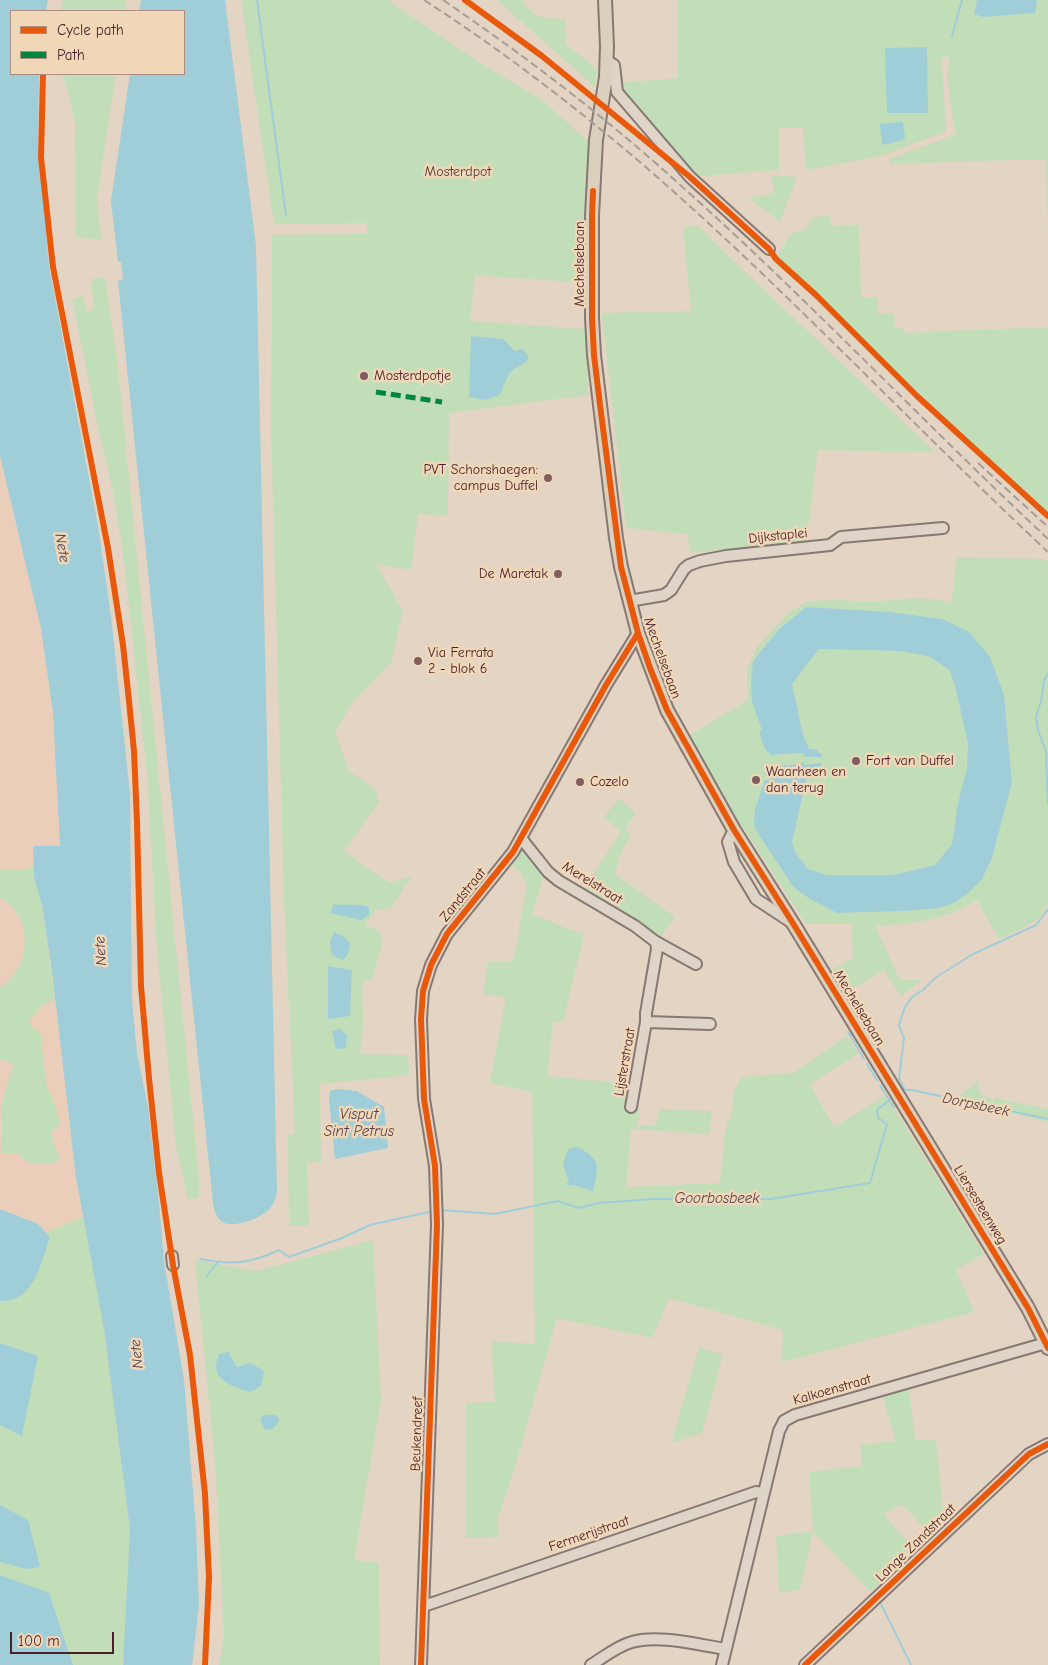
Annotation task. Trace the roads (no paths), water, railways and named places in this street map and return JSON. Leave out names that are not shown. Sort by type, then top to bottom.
[{"type":"main road","name":"Mechelsebaan","points":[[605,0],[607,61],[596,140],[592,216],[594,355],[616,538],[629,601],[638,633],[667,710],[734,830],[887,1077]]},
{"type":"main road","name":"Liersesteenweg","points":[[887,1077],[1028,1308],[1047,1345]]},
{"type":"street","name":"Mechelsebaan","points":[[607,61],[614,65],[617,92],[690,177],[769,249]]},
{"type":"street","name":"Dijkstaplei","points":[[629,601],[664,594],[671,590],[684,569],[689,565],[700,562],[726,556],[830,545],[841,537],[943,528]]},
{"type":"street","name":"Zandstraat","points":[[437,1204],[434,1156],[427,1125],[424,1099],[421,1019],[423,991],[431,964],[441,944],[456,923],[504,864],[521,838],[606,685],[638,633]]},
{"type":"street","name":"Mechelsebaan","points":[[734,830],[728,842],[734,862],[756,899],[794,925]]},
{"type":"street","name":"Merelstraat","points":[[521,838],[548,872],[559,881],[642,931],[656,942],[696,964]]},
{"type":"street","points":[[656,942],[657,949],[646,1022],[710,1024]]},
{"type":"street","name":"Lijsterstraat","points":[[630,1107],[646,1022]]},
{"type":"street","name":"Beukendreef","points":[[422,1665],[437,1204]]},
{"type":"street","name":"Kalkoenstraat","points":[[722,1665],[778,1430],[784,1421],[790,1416],[1047,1345]]},
{"type":"street","name":"Lange Zandstraat","points":[[805,1665],[1029,1454],[1048,1444]]},
{"type":"street","name":"Fermerijstraat","points":[[424,1606],[756,1492],[764,1493]]},
{"type":"street","points":[[591,1665],[624,1645],[643,1639],[659,1639],[726,1649]]},
{"type":"water","name":"Nete","points":[[0,0],[48,0],[46,10],[10,10],[10,75],[39,75],[38,142],[49,266],[98,526],[111,616],[130,794],[132,1001],[137,1053],[148,1107],[164,1261],[184,1380],[196,1528],[199,1606],[192,1665],[123,1665],[130,1529],[104,1329],[76,1178],[52,971],[42,905],[34,877],[33,846],[60,846],[53,712],[41,629],[0,456]]},
{"type":"water","points":[[141,0],[225,0],[256,246],[277,1192],[273,1204],[267,1211],[247,1222],[232,1224],[221,1221],[213,1203],[118,281],[123,279],[121,262],[118,262],[111,201],[130,75],[185,75],[185,10],[139,10]]},
{"type":"water","points":[[977,0],[1037,0],[1035,13],[983,17],[974,14]]},
{"type":"water","points":[[927,47],[928,113],[887,113],[885,48]]},
{"type":"water","points":[[903,122],[904,140],[882,145],[880,124]]},
{"type":"water","points":[[471,336],[503,339],[515,351],[523,349],[529,358],[511,372],[500,395],[485,400],[469,397]]},
{"type":"water","points":[[806,607],[890,612],[942,619],[969,632],[990,657],[1004,695],[1012,783],[992,858],[982,879],[968,893],[954,903],[939,908],[906,911],[837,913],[812,900],[792,885],[754,825],[755,809],[765,780],[770,781],[772,777],[768,775],[774,767],[804,762],[805,765],[821,763],[822,771],[808,772],[792,842],[795,852],[808,869],[827,875],[893,875],[935,865],[952,844],[958,803],[967,768],[968,744],[950,671],[931,657],[901,651],[819,649],[792,684],[803,735],[809,749],[818,750],[822,757],[805,757],[802,753],[771,755],[765,749],[759,732],[762,730],[752,702],[753,661],[779,629]]},
{"type":"water","points":[[334,904],[369,907],[369,915],[361,920],[330,913]]},
{"type":"water","points":[[334,932],[343,936],[350,943],[348,954],[343,960],[332,955],[330,942]]},
{"type":"water","points":[[328,966],[352,970],[350,1016],[328,1019]]},
{"type":"water","points":[[340,1029],[347,1035],[346,1048],[336,1049],[332,1031]]},
{"type":"water","name":"Visput Sint Petrus","points":[[337,1089],[357,1091],[384,1107],[388,1148],[335,1159],[329,1100],[330,1091]]},
{"type":"water","points":[[578,1147],[591,1156],[596,1164],[597,1170],[593,1191],[573,1185],[566,1185],[569,1182],[563,1165],[568,1149]]},
{"type":"water","points":[[0,1209],[38,1224],[50,1237],[39,1269],[28,1288],[12,1300],[0,1301]]},
{"type":"water","points":[[0,1343],[38,1356],[22,1436],[0,1425]]},
{"type":"water","points":[[228,1352],[237,1367],[250,1363],[264,1371],[261,1386],[250,1392],[228,1384],[219,1376],[216,1366],[219,1354]]},
{"type":"water","points":[[275,1415],[279,1419],[272,1429],[265,1430],[260,1419],[262,1416]]},
{"type":"water","points":[[0,1505],[28,1520],[40,1567],[27,1569],[0,1562]]},
{"type":"water","points":[[0,1575],[49,1593],[73,1665],[0,1665]]},
{"type":"waterway","points":[[257,0],[286,216]]},
{"type":"waterway","points":[[952,36],[962,0]]},
{"type":"waterway","name":"Goorbosbeek","points":[[1048,673],[1044,680],[1041,701],[1036,717],[1038,730],[1046,752],[1048,805]]},
{"type":"waterway","name":"Goorbosbeek","points":[[901,1092],[905,1090],[899,1078],[904,1038],[899,1025],[905,1007],[912,997],[923,990],[935,978],[973,954],[1036,925],[1048,909]]},
{"type":"waterway","points":[[848,1032],[864,1059]]},
{"type":"waterway","points":[[867,1064],[877,1080]]},
{"type":"waterway","points":[[880,1085],[894,1108]]},
{"type":"waterway","name":"Dorpsbeek","points":[[906,1090],[1048,1119]]},
{"type":"waterway","name":"Goorbosbeek","points":[[441,1210],[495,1214],[558,1201],[579,1208],[599,1203],[652,1199],[771,1199],[870,1183],[887,1124],[878,1118],[877,1110],[893,1097]]},
{"type":"waterway","name":"Goorbosbeek","points":[[200,1259],[222,1262],[249,1261],[279,1250],[289,1257],[342,1238],[370,1225],[433,1211]]},
{"type":"waterway","points":[[206,1277],[218,1262]]},
{"type":"waterway","points":[[881,1604],[911,1665]]},
{"type":"railway","points":[[424,0],[482,39],[539,81],[648,169],[750,262],[1048,552]]},
{"type":"railway","points":[[443,0],[564,87],[650,158],[772,270],[1048,539]]},
{"type":"railway","points":[[978,463],[1048,527]]},
{"type":"place","name":"Mosterdpotje","points":[[364,376]]},
{"type":"place","name":"PVT Schorshaegen: campus Duffel","points":[[548,478]]},
{"type":"place","name":"De Maretak","points":[[558,574]]},
{"type":"place","name":"Via Ferrata 2 - blok 6","points":[[418,661]]},
{"type":"place","name":"Fort van Duffel","points":[[856,761]]},
{"type":"place","name":"Waarheen en dan terug","points":[[756,780]]},
{"type":"place","name":"Cozelo","points":[[580,782]]},
{"type":"park label","name":"Mosterdpot","points":[[458,172]]}]
